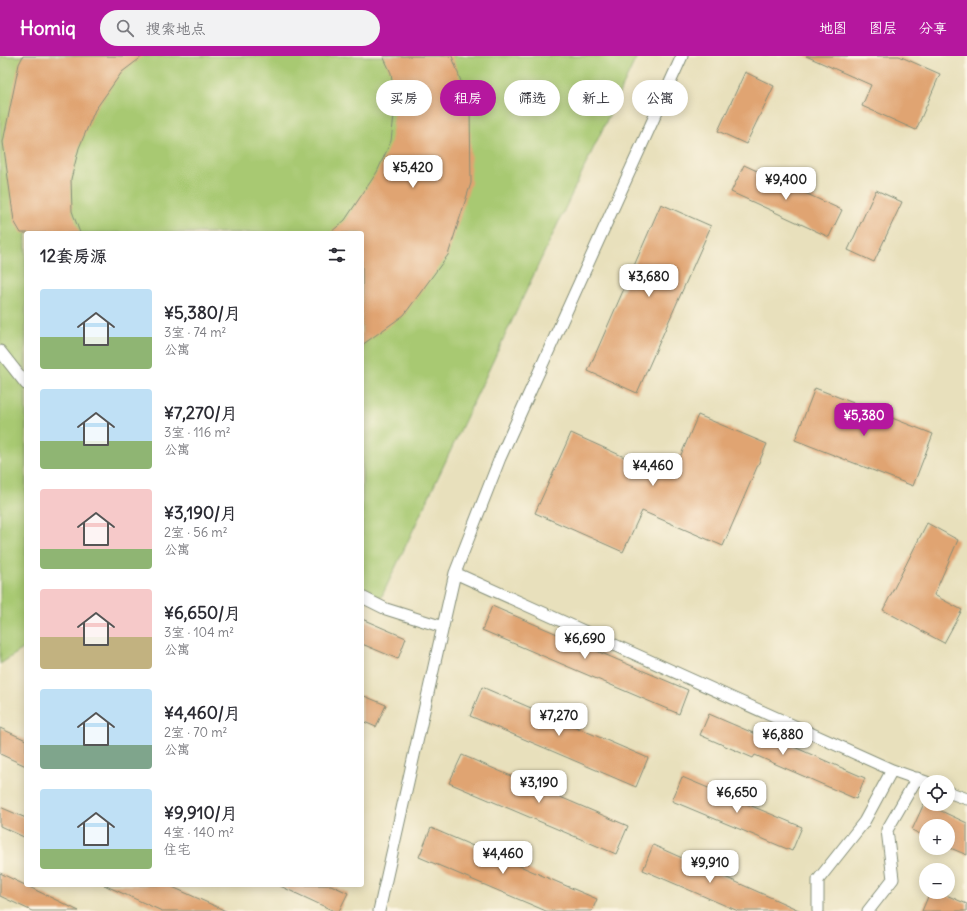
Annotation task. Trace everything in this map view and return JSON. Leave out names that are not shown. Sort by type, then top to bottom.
[{"type":"street","points":[[379,911],[455,573],[500,458],[682,56]]},
{"type":"street","points":[[0,351],[24,381]]},
{"type":"street","points":[[455,573],[892,770],[919,779]]},
{"type":"street","points":[[364,598],[386,609],[443,627]]},
{"type":"street","points":[[818,911],[818,880],[864,822],[892,770]]},
{"type":"street","points":[[868,911],[893,879],[887,830],[919,783]]},
{"type":"street","points":[[955,795],[967,800]]},
{"type":"green space","points":[[0,56],[637,56],[624,84],[624,80],[568,80],[568,116],[609,116],[381,598],[364,592],[364,231],[24,231],[24,648],[0,664]]},
{"type":"building","points":[[23,56],[143,56],[122,72],[95,110],[79,148],[71,179],[72,211],[79,231],[24,231],[24,233],[21,233],[14,221],[3,142],[19,64]]},
{"type":"building","points":[[383,56],[452,56],[460,80],[440,80],[440,116],[470,116],[471,183],[448,255],[404,315],[364,344],[364,231],[332,231],[345,220],[377,172],[391,141],[394,116],[432,116],[432,80],[392,80],[391,73]]},
{"type":"building","points":[[806,56],[899,56],[940,74],[916,130],[862,106],[871,85]]},
{"type":"building","points":[[745,72],[774,86],[746,144],[718,131]]},
{"type":"building","points":[[744,165],[842,210],[829,237],[731,192]]},
{"type":"building","points":[[876,190],[902,202],[874,262],[848,250]]},
{"type":"building","points":[[661,204],[711,226],[637,393],[588,371]]},
{"type":"building","points":[[815,388],[933,434],[913,486],[795,440]]},
{"type":"building","points":[[698,415],[767,444],[723,546],[642,511],[623,552],[535,513],[571,433],[671,478]]},
{"type":"building","points":[[927,523],[958,540],[934,595],[962,610],[944,643],[883,610]]},
{"type":"building","points":[[492,606],[688,690],[679,714],[482,630]]},
{"type":"building","points":[[364,620],[406,638],[398,659],[364,645]]},
{"type":"building","points":[[482,687],[648,758],[636,787],[470,716]]},
{"type":"building","points":[[364,696],[386,705],[376,727],[364,722]]},
{"type":"building","points":[[709,714],[767,739],[769,736],[865,778],[856,799],[755,755],[753,758],[700,735]]},
{"type":"building","points":[[0,728],[24,739],[24,765],[0,754]]},
{"type":"building","points":[[462,755],[628,826],[616,854],[449,783]]},
{"type":"building","points":[[682,777],[802,827],[792,851],[672,801]]},
{"type":"building","points":[[0,807],[24,817],[24,837],[0,826]]},
{"type":"building","points":[[921,811],[941,811],[967,823],[967,855],[955,850],[955,819],[919,819],[919,834],[912,830]]},
{"type":"building","points":[[431,828],[597,899],[592,911],[546,911],[419,857]]},
{"type":"building","points":[[653,845],[801,911],[738,911],[643,870]]},
{"type":"building","points":[[0,873],[24,885],[24,887],[29,887],[79,911],[32,911],[0,896]]},
{"type":"building","points":[[108,887],[172,887],[226,911],[162,911]]},
{"type":"building","points":[[282,887],[335,887],[348,893],[339,911],[334,911]]},
{"type":"building","points":[[927,899],[955,899],[967,904],[967,911],[922,911]]}]
